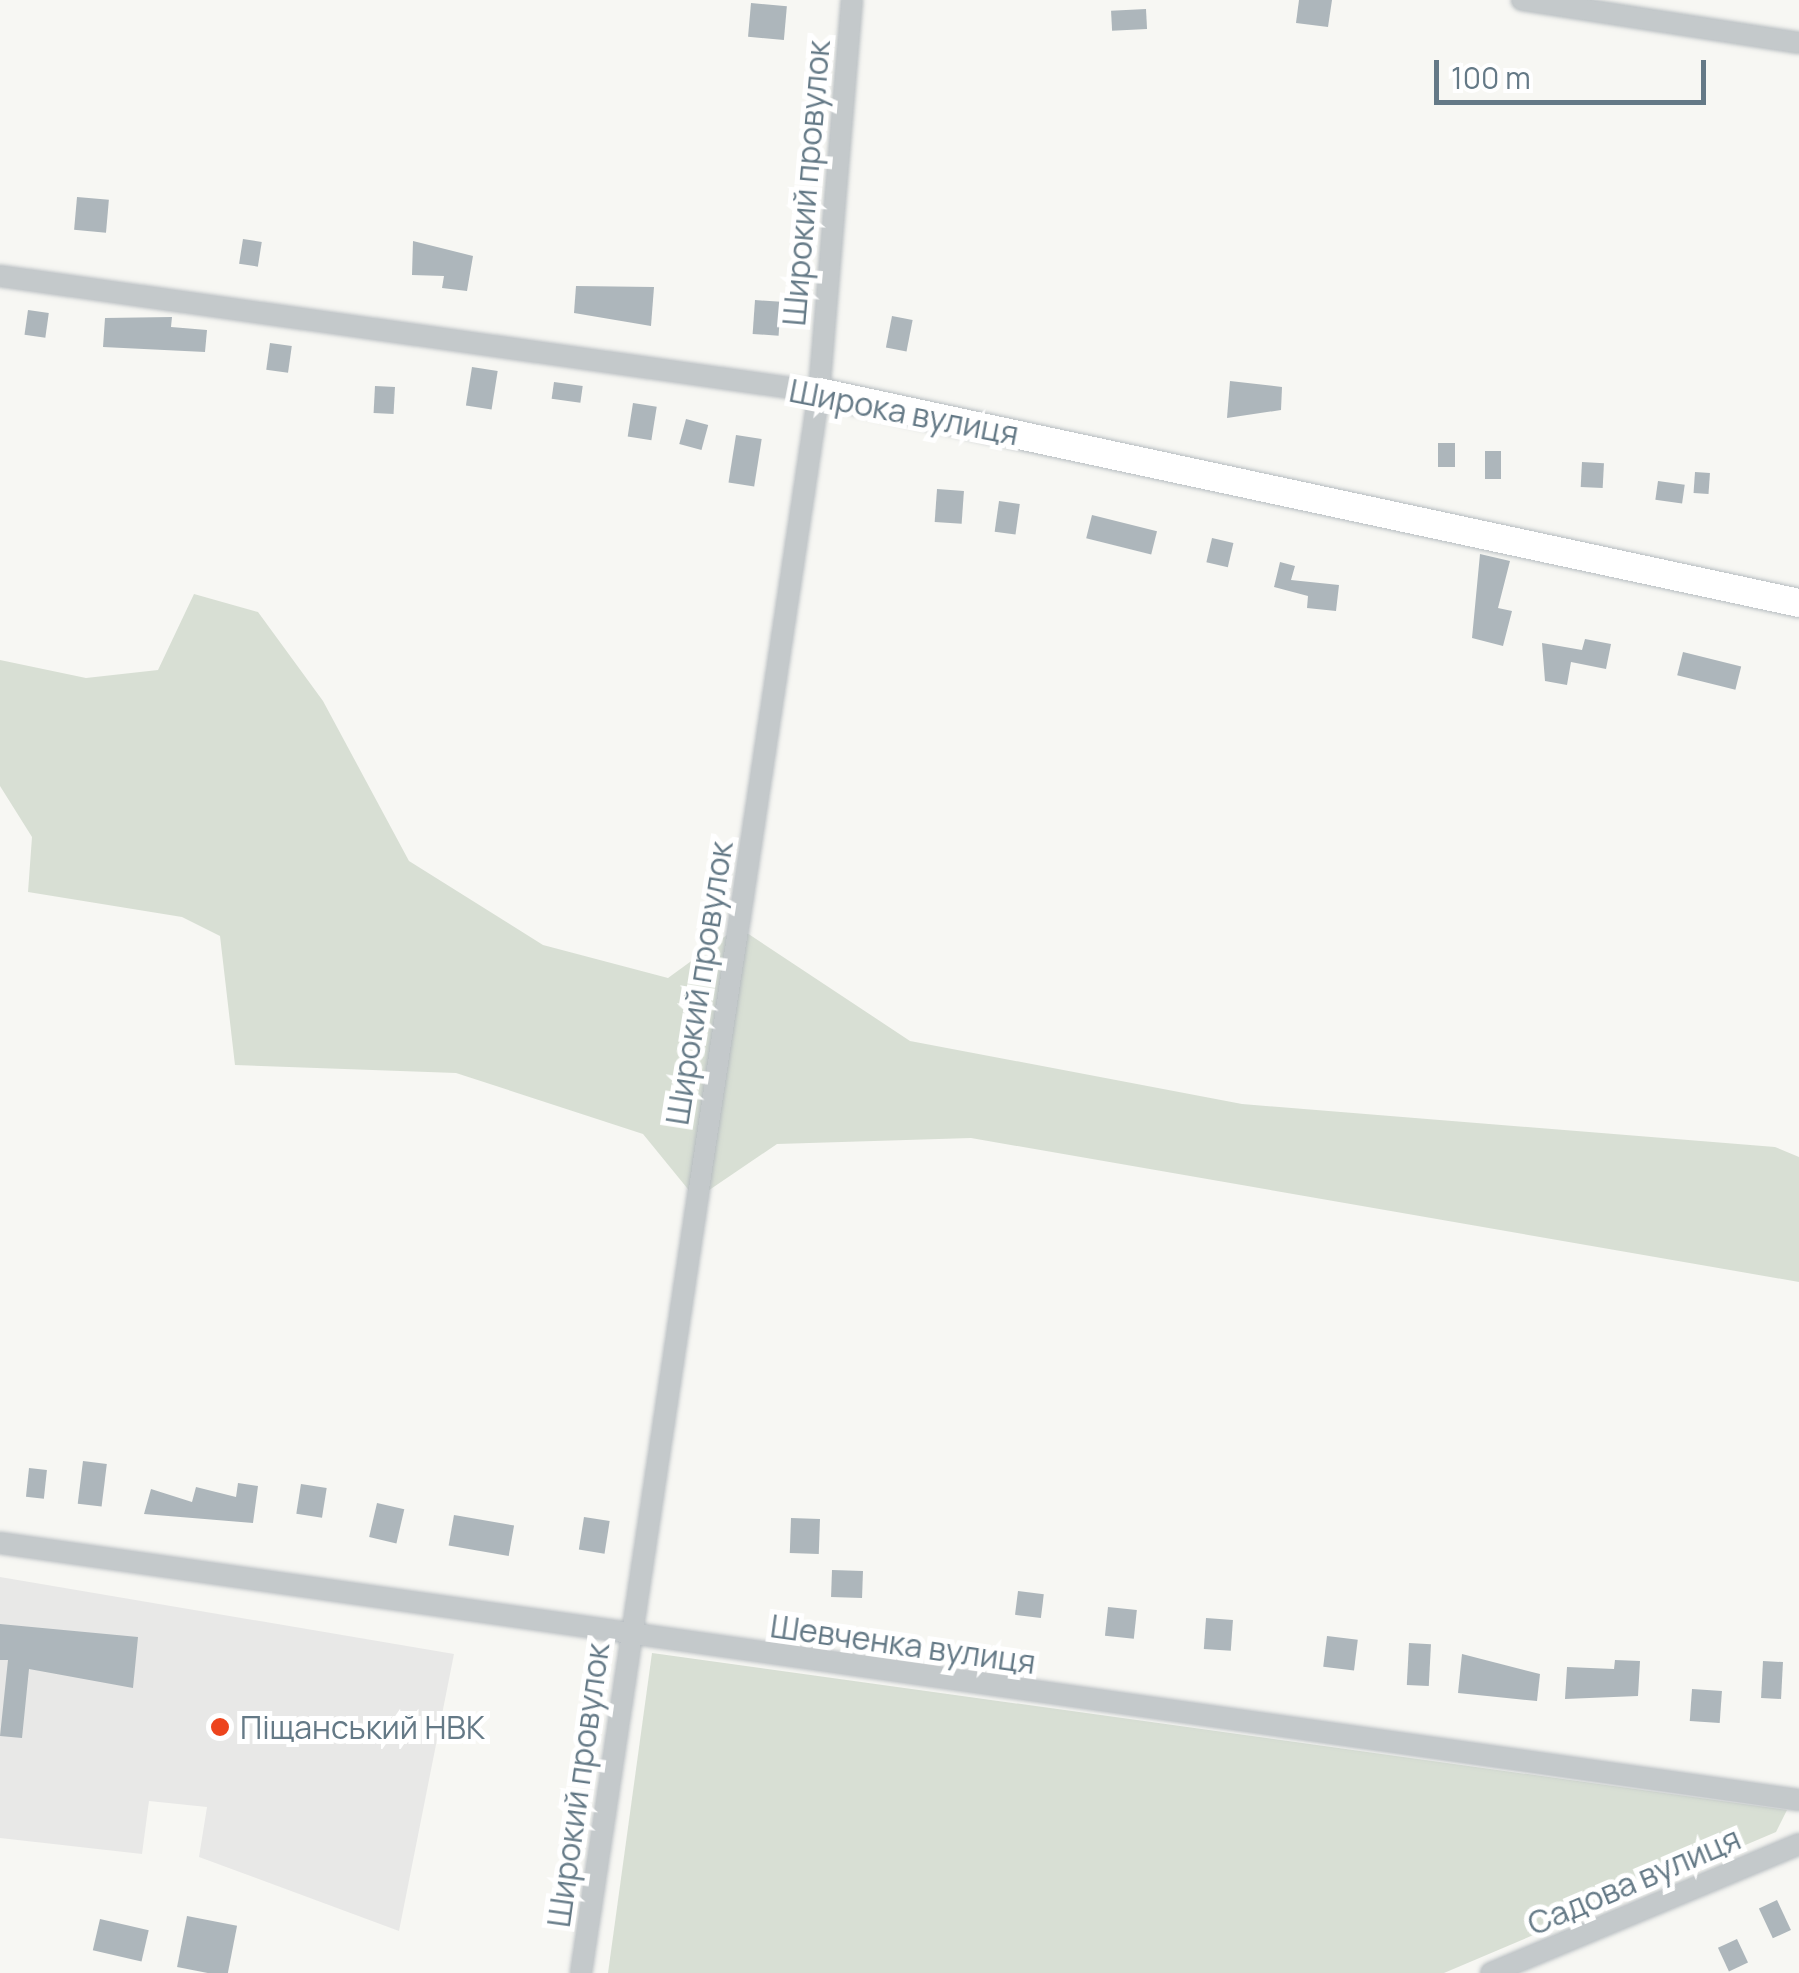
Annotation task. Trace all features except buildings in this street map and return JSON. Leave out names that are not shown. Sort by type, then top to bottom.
[{"type":"street","name":"Широкий провулок","points":[[581,1973],[819,392],[852,0]]},
{"type":"street","points":[[1522,0],[1799,43]]},
{"type":"street","name":"Широка вулиця","points":[[0,276],[819,392],[1799,603]]},
{"type":"street","name":"Шевченка вулиця","points":[[0,1543],[1799,1800]]},
{"type":"street","name":"Садова вулиця","points":[[1492,1973],[1799,1844]]},
{"type":"shaded area","points":[[194,594],[258,612],[323,701],[409,861],[543,945],[668,978],[738,927],[910,1041],[1242,1104],[1775,1147],[1799,1157],[1799,1282],[971,1138],[777,1144],[696,1199],[643,1134],[456,1073],[235,1065],[220,936],[182,917],[28,892],[32,837],[0,786],[0,660],[86,678],[158,670]]},
{"type":"shaded area","name":"Піщанський НВК","points":[[0,1577],[454,1654],[399,1931],[199,1857],[207,1807],[149,1801],[142,1854],[0,1838]]},
{"type":"shaded area","points":[[652,1653],[1787,1810],[1776,1832],[1444,1973],[608,1973]]},
{"type":"place","name":"Піщанський НВК","points":[[220,1727]]}]
